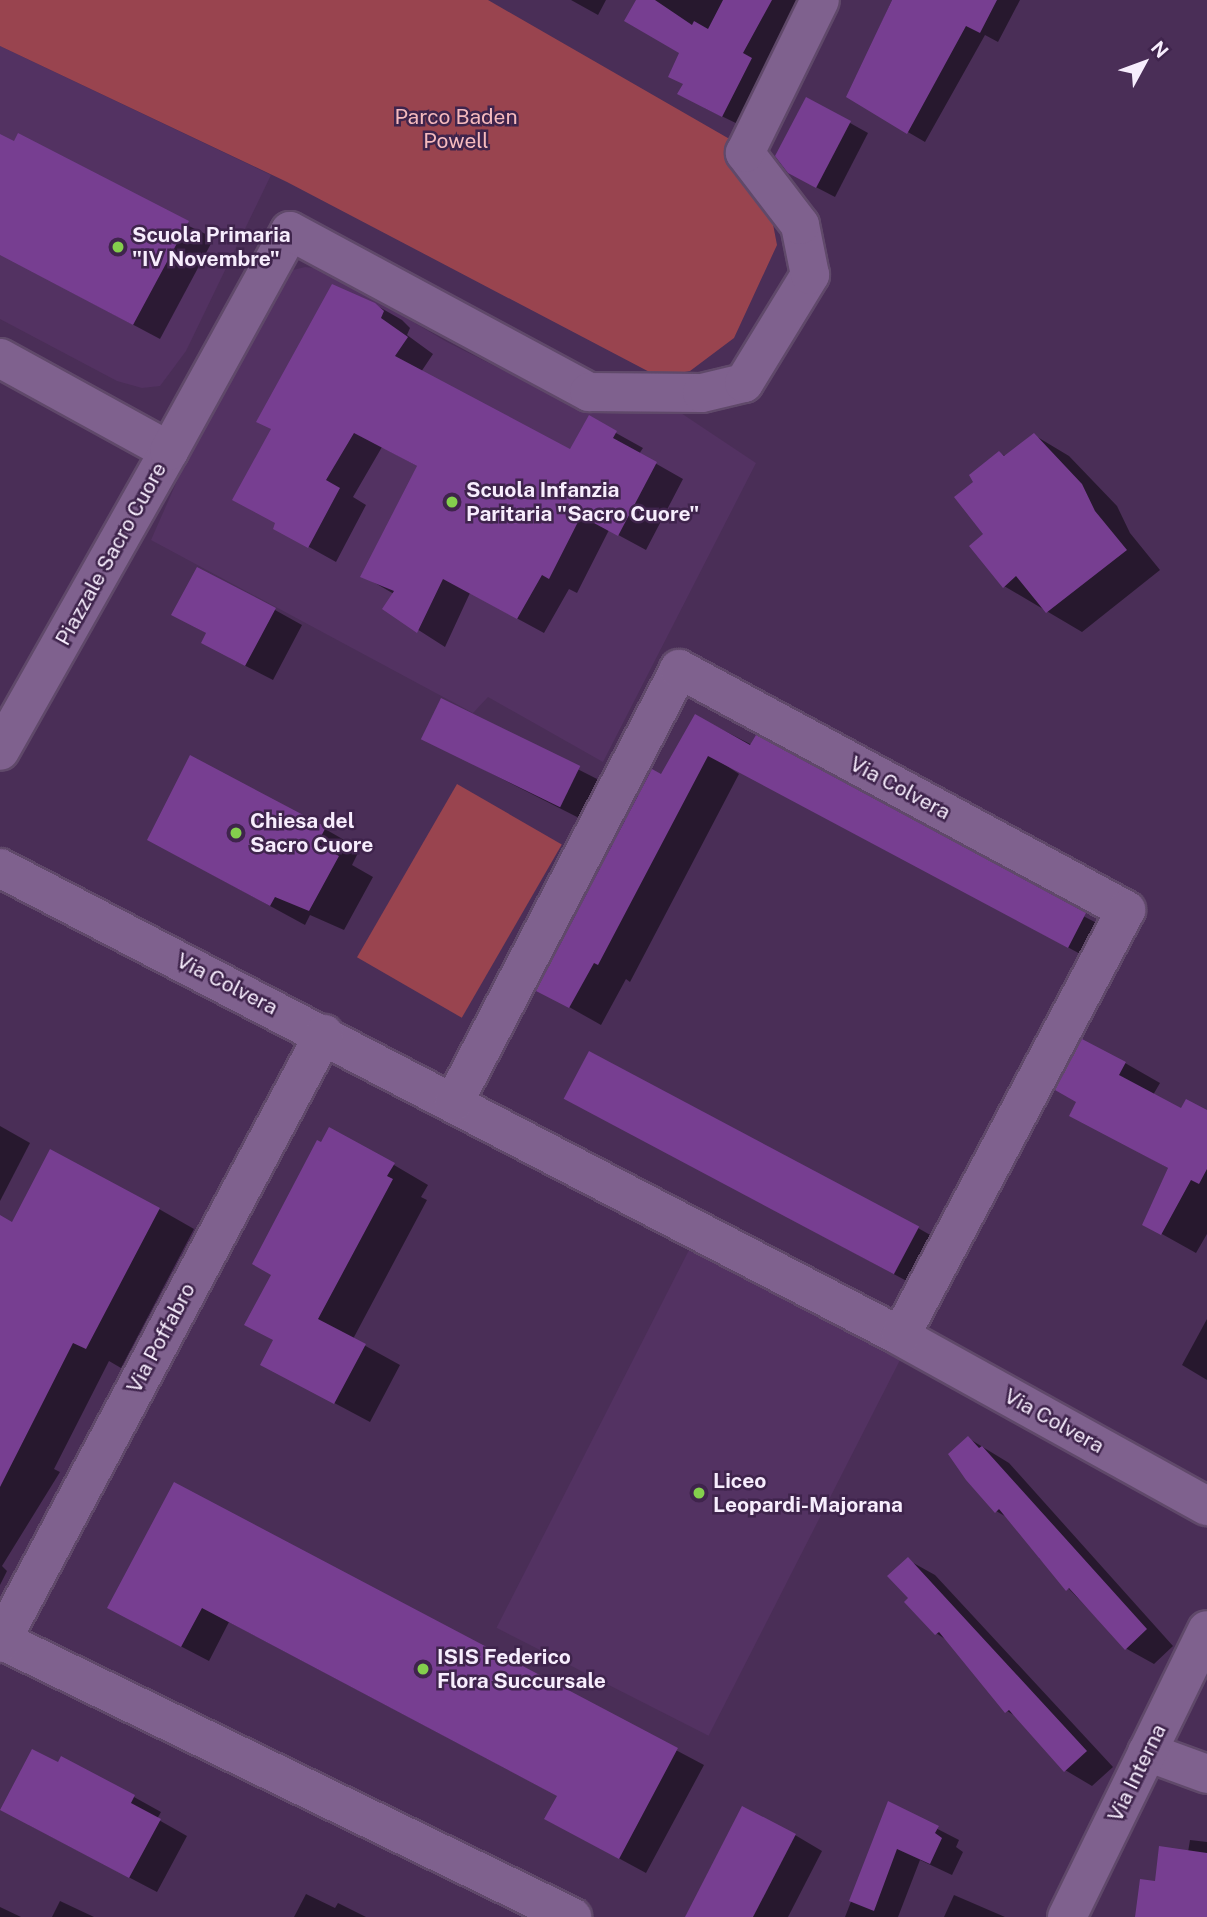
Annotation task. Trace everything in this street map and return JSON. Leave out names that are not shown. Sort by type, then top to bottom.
[{"type":"street","points":[[169,451],[290,231],[589,392],[702,393],[726,391],[744,383],[810,275],[800,225],[745,153],[820,0]]},
{"type":"street","name":"Piazzale Sacro Cuore","points":[[0,358],[169,451],[0,751]]},
{"type":"street","name":"Via Colvera","points":[[454,1102],[679,669],[1126,910],[900,1336]]},
{"type":"street","name":"Via Colvera","points":[[0,868],[324,1034],[900,1336],[1207,1506]]},
{"type":"street","name":"Via Poffabro","points":[[1,1641],[324,1034]]},
{"type":"street","name":"Via Interna","points":[[1067,1917],[1207,1630]]},
{"type":"street","points":[[1,1641],[572,1917]]},
{"type":"street","points":[[1147,1752],[1207,1774]]},
{"type":"shaded area","name":"Scuola Primaria \"IV Novembre\"","points":[[0,46],[271,175],[186,351],[160,386],[142,388],[117,381],[0,319]]},
{"type":"shaded area","name":"Scuola Infanzia Paritaria \"Sacro Cuore\"","points":[[305,267],[323,269],[447,342],[582,410],[669,405],[756,463],[603,762],[488,697],[473,713],[151,540],[200,429],[283,282],[293,270]]},
{"type":"shaded area","name":"Liceo Leopardi-Majorana","points":[[689,1250],[901,1358],[709,1736],[497,1628]]},
{"type":"green space","name":"Parco Baden Powell","points":[[0,0],[488,0],[733,141],[772,219],[777,245],[734,338],[690,371],[659,377],[287,182],[0,46]]},
{"type":"green space","points":[[457,784],[562,844],[462,1018],[357,957]]},
{"type":"building","points":[[636,0],[655,0],[692,25],[694,21],[708,29],[723,0],[772,0],[743,53],[752,58],[722,117],[677,94],[683,84],[668,77],[679,53],[624,21]]},
{"type":"building","points":[[892,0],[997,0],[980,33],[966,26],[907,134],[846,97]]},
{"type":"building","points":[[806,97],[851,121],[816,188],[788,173],[775,156]]},
{"type":"building","points":[[18,133],[189,221],[133,325],[0,255],[0,134],[14,141]]},
{"type":"building","points":[[332,284],[375,303],[384,311],[381,318],[408,337],[395,356],[570,449],[589,415],[617,431],[613,438],[657,462],[618,536],[581,516],[549,579],[542,575],[517,619],[443,579],[417,633],[382,609],[394,591],[360,577],[417,466],[354,433],[326,480],[340,488],[308,548],[273,529],[275,523],[232,500],[271,429],[256,422]]},
{"type":"building","points":[[1034,433],[1082,484],[1095,511],[1127,550],[1046,613],[1016,576],[1003,588],[969,546],[983,534],[954,497],[973,482],[969,475],[999,451],[1004,456]]},
{"type":"building","points":[[197,567],[276,608],[245,666],[201,643],[206,633],[171,615]]},
{"type":"building","points":[[441,698],[580,766],[560,807],[421,739]]},
{"type":"building","points":[[695,714],[750,745],[756,735],[1086,913],[1068,948],[708,756],[598,965],[594,963],[569,1008],[536,991],[652,769],[661,774]]},
{"type":"building","name":"Chiesa del Sacro Cuore","points":[[190,755],[326,827],[317,844],[339,856],[309,911],[275,897],[270,906],[147,840]]},
{"type":"building","points":[[1082,1039],[1126,1062],[1119,1075],[1181,1108],[1186,1099],[1207,1110],[1207,1169],[1199,1184],[1191,1180],[1161,1235],[1142,1225],[1168,1168],[1069,1116],[1076,1102],[1055,1090]]},
{"type":"building","points":[[589,1051],[919,1227],[894,1274],[564,1099]]},
{"type":"building","points":[[329,1127],[395,1163],[387,1176],[393,1179],[318,1319],[366,1344],[334,1404],[260,1365],[273,1340],[244,1325],[271,1275],[252,1264],[317,1140],[321,1142]]},
{"type":"building","points":[[50,1149],[160,1208],[86,1349],[73,1343],[0,1487],[0,1215],[12,1222]]},
{"type":"building","points":[[968,1436],[979,1448],[982,1446],[1147,1629],[1125,1650],[1069,1588],[1066,1591],[999,1509],[995,1513],[966,1480],[948,1454]]},
{"type":"building","name":"ISIS Federico Flora Succursale","points":[[174,1482],[678,1748],[619,1859],[544,1819],[557,1796],[202,1608],[181,1647],[107,1608]]},
{"type":"building","points":[[908,1557],[1087,1751],[1064,1772],[1009,1710],[1005,1713],[939,1632],[935,1635],[904,1602],[908,1598],[887,1576]]},
{"type":"building","points":[[32,1749],[58,1762],[61,1756],[135,1795],[131,1803],[161,1819],[129,1878],[0,1810]]},
{"type":"building","points":[[888,1801],[939,1826],[935,1833],[942,1838],[930,1864],[897,1849],[874,1911],[849,1901]]},
{"type":"building","points":[[742,1806],[796,1834],[753,1917],[685,1917]]},
{"type":"building","points":[[1159,1846],[1207,1853],[1207,1917],[1135,1917],[1140,1879],[1155,1881]]},
{"type":"place","name":"Scuola Primaria \"IV Novembre\"","points":[[118,247]]},
{"type":"place","name":"Scuola Infanzia Paritaria \"Sacro Cuore\"","points":[[452,502]]},
{"type":"place","name":"Chiesa del Sacro Cuore","points":[[236,833]]},
{"type":"place","name":"Liceo Leopardi-Majorana","points":[[699,1493]]},
{"type":"place","name":"ISIS Federico Flora Succursale","points":[[423,1669]]}]
